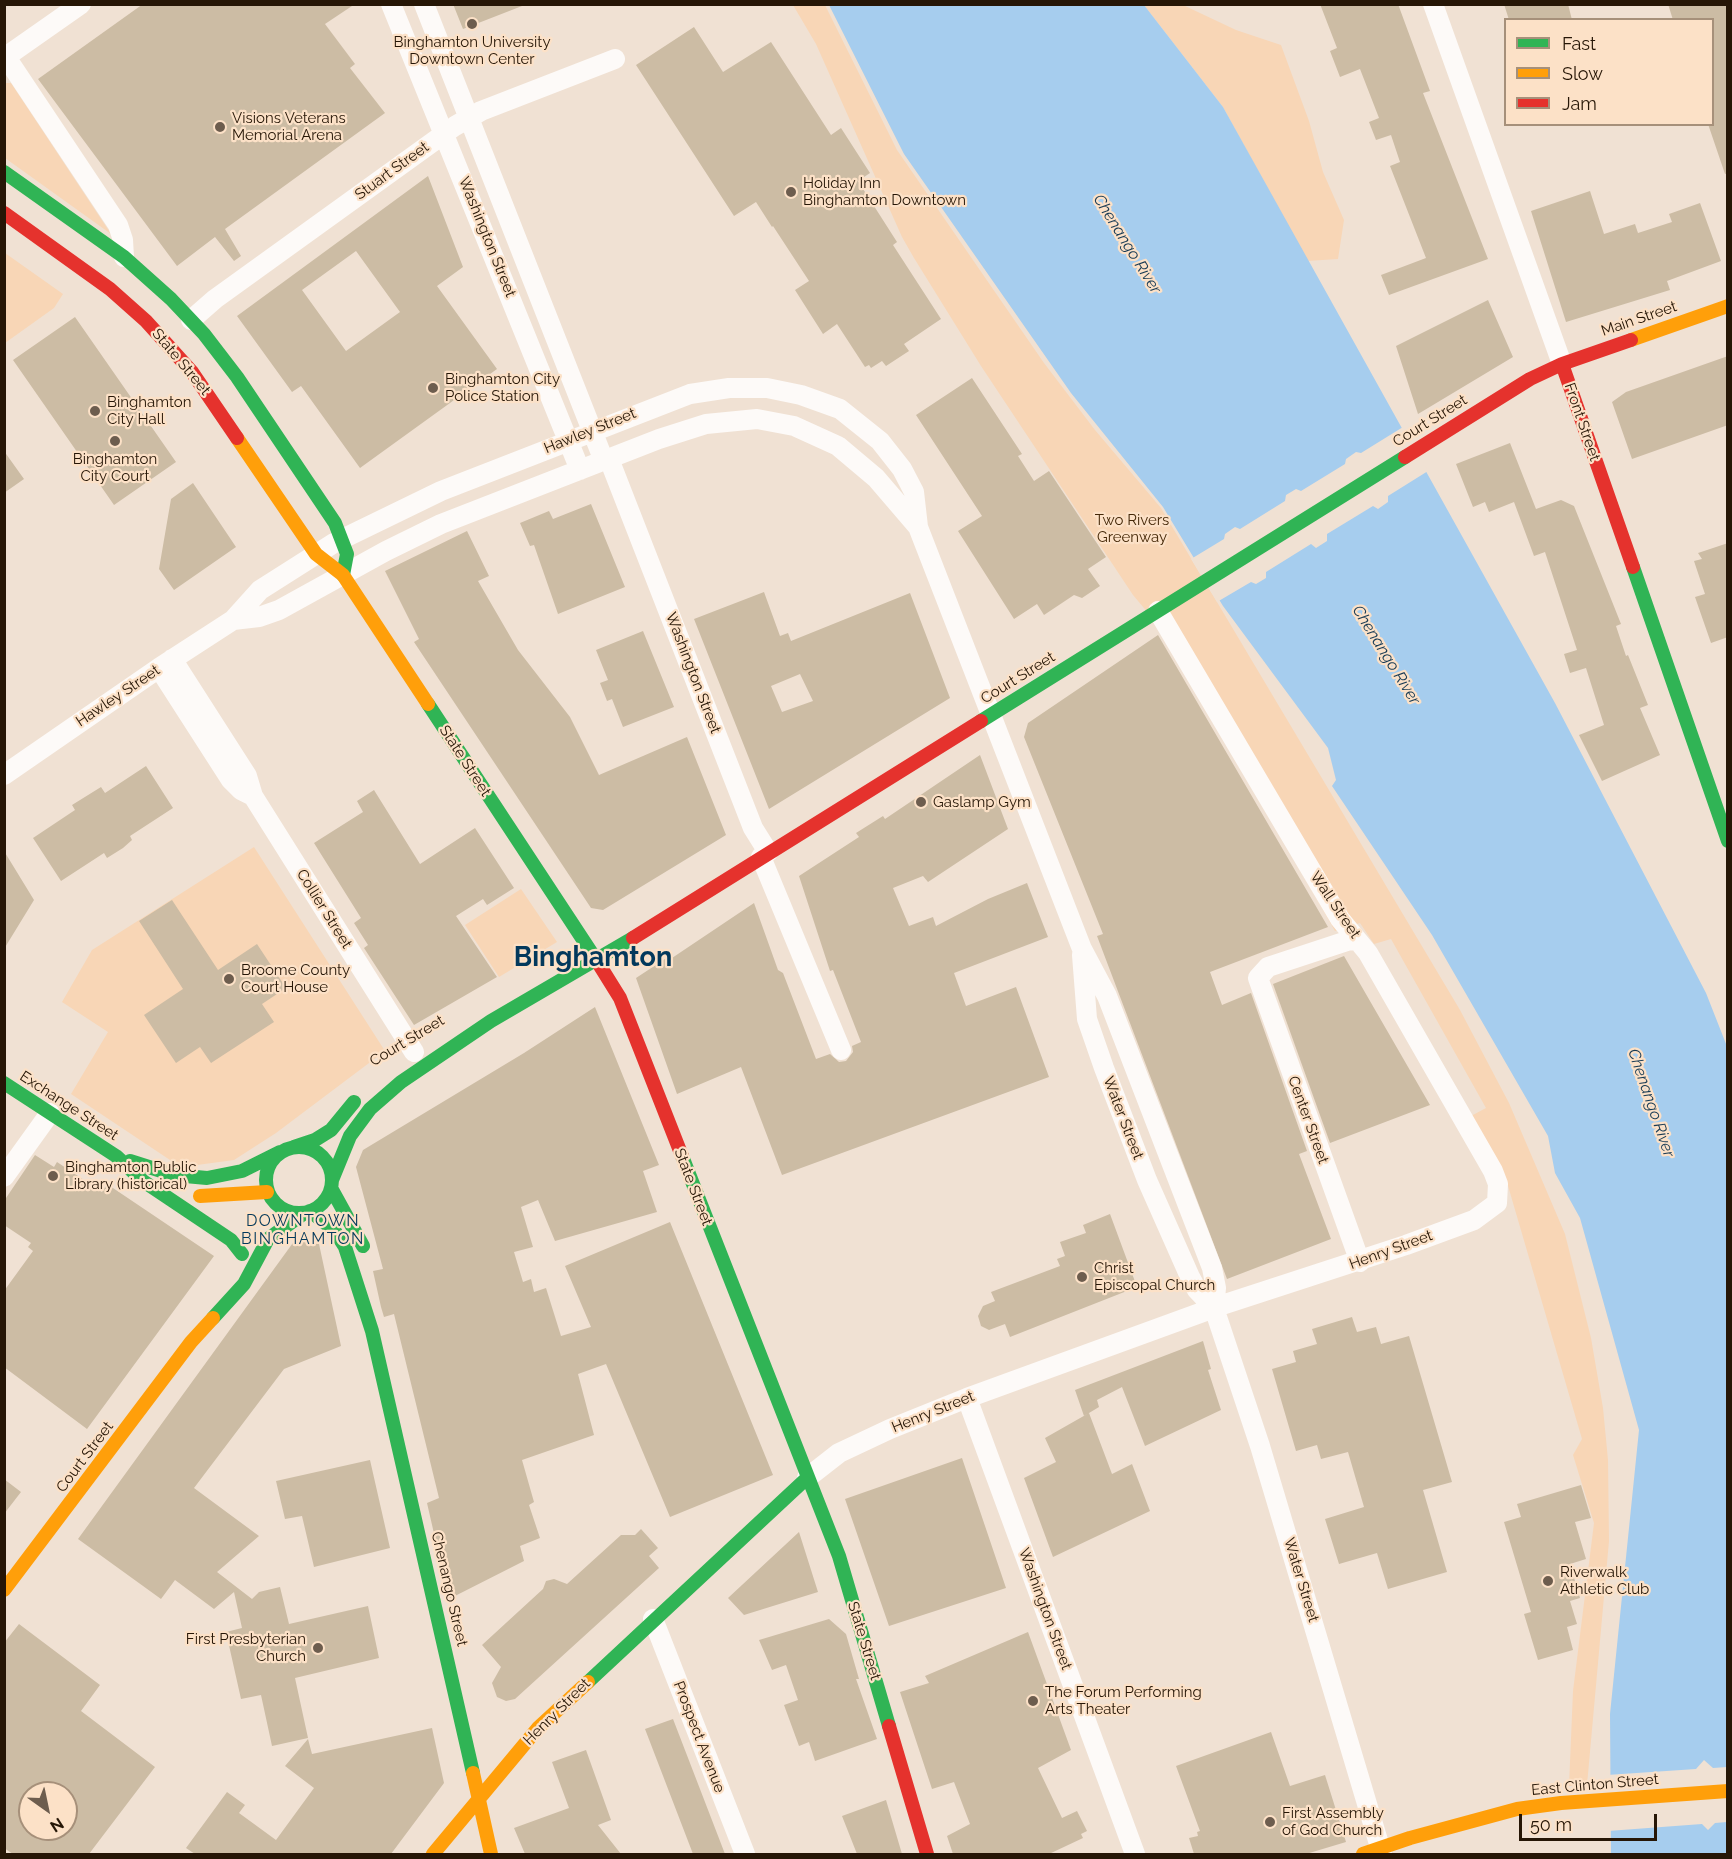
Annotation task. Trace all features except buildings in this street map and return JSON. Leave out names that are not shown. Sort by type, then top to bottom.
[{"type":"main road","points":[[4,172],[124,257],[191,320],[237,377],[343,539],[347,560],[343,575]]},
{"type":"main road","name":"State Street","points":[[4,213],[96,277],[137,312],[169,345],[214,402],[316,554],[331,568],[343,575],[620,998],[839,1556],[927,1854]]},
{"type":"main road","name":"Main Street","points":[[1562,364],[1728,306]]},
{"type":"main road","name":"Court Street","points":[[332,1184],[346,1144],[370,1109],[401,1082],[491,1021],[597,961],[1438,435],[1530,379],[1562,364]]},
{"type":"main road","name":"Front Street","points":[[1562,364],[1728,841]]},
{"type":"main road","name":"Court Street","points":[[443,1036],[491,1021]]},
{"type":"main road","name":"Exchange Street","points":[[4,1083],[116,1156],[150,1185],[231,1240],[238,1258],[251,1238]]},
{"type":"main road","points":[[294,1147],[310,1148],[320,1154],[329,1166],[332,1184],[324,1203],[307,1212],[285,1210],[268,1199],[267,1170],[280,1152],[294,1147],[315,1140],[331,1130],[362,1092]]},
{"type":"main road","name":"Exchange Street","points":[[116,1156],[167,1174],[207,1178],[242,1171],[280,1152]]},
{"type":"main road","name":"Chenango Street","points":[[332,1184],[360,1238],[367,1265],[372,1331]]},
{"type":"main road","name":"Exchange Street","points":[[150,1185],[164,1191],[192,1196],[268,1199]]},
{"type":"main road","name":"Court Street","points":[[8,1578],[191,1342],[243,1284],[268,1239],[284,1225],[307,1212]]},
{"type":"main road","name":"Chenango Street","points":[[307,1212],[334,1230],[343,1243],[372,1331],[491,1854]]},
{"type":"main road","name":"Court Street","points":[[191,1342],[213,1298]]},
{"type":"main road","name":"Henry Street","points":[[433,1854],[538,1728],[807,1478]]},
{"type":"main road","name":"East Clinton Street","points":[[1375,1853],[1506,1812],[1561,1803],[1728,1791]]},
{"type":"main road","name":"Henry Street","points":[[453,1854],[480,1799]]},
{"type":"street","points":[[81,4],[5,58],[118,225],[123,240],[124,257]]},
{"type":"street","name":"Washington Street","points":[[391,4],[443,134],[471,196],[580,470]]},
{"type":"street","name":"Washington Street","points":[[424,4],[841,1050]]},
{"type":"street","name":"Front Street","points":[[1433,4],[1482,147],[1562,364]]},
{"type":"street","name":"Stuart Street","points":[[191,320],[208,305],[468,118],[615,59]]},
{"type":"street","name":"Hawley Street","points":[[4,775],[166,663],[233,620],[260,590],[343,539],[441,490],[671,400],[716,389],[754,387],[801,395],[849,415],[887,449],[902,469],[914,492],[918,526],[992,714]]},
{"type":"street","name":"Hawley Street","points":[[233,620],[259,617],[279,610],[441,524],[706,424],[740,419],[776,422],[812,433],[854,457],[876,478],[918,526]]},
{"type":"street","name":"Wall Street","points":[[1158,611],[1340,919],[1368,952],[1493,1171],[1498,1184],[1497,1203]]},
{"type":"street","name":"Collier Street","points":[[166,663],[231,780],[241,790],[253,796],[414,1053]]},
{"type":"street","name":"Water Street","points":[[992,714],[1082,950],[1107,996],[1212,1268],[1216,1288],[1214,1308],[1262,1453],[1375,1853]]},
{"type":"street","name":"Center Street","points":[[1358,941],[1350,940],[1268,968],[1258,978],[1360,1262]]},
{"type":"street","name":"Water Street","points":[[1082,950],[1085,1007],[1104,1068],[1147,1180],[1190,1277],[1197,1290],[1214,1308]]},
{"type":"street","points":[[4,1177],[50,1113]]},
{"type":"street","name":"Henry Street","points":[[807,1478],[839,1453],[890,1429],[967,1398],[1214,1308],[1360,1262],[1474,1220],[1497,1203]]},
{"type":"street","name":"Washington Street","points":[[967,1398],[1135,1854]]},
{"type":"street","name":"Prospect Avenue","points":[[653,1619],[745,1854]]},
{"type":"green space","name":"Two Rivers Greenway","points":[[793,5],[825,5],[897,150],[1044,363],[1095,430],[1161,508],[1460,1010],[1509,1103],[1565,1234],[1591,1338],[1603,1408],[1608,1460],[1609,1541],[1587,1785],[1569,1786],[1573,1691],[1594,1523],[1573,1455],[1582,1439],[1506,1179],[1471,1116],[1486,1108],[1391,939],[1374,944],[1360,923],[1335,931],[1164,632],[1133,595],[981,366],[914,258],[902,237],[816,44]]},
{"type":"green space","points":[[1144,5],[1183,5],[1236,30],[1281,45],[1309,121],[1323,172],[1344,220],[1338,259],[1307,261],[1223,107]]},
{"type":"green space","points":[[5,83],[11,83],[111,234],[5,158]]},
{"type":"green space","points":[[5,253],[63,294],[54,308],[5,343]]},
{"type":"green space","points":[[254,847],[385,1051],[276,1133],[234,1160],[197,1165],[176,1164],[71,1094],[108,1032],[62,1002],[92,950]]},
{"type":"green space","points":[[521,889],[557,942],[499,977],[465,925]]},
{"type":"water","name":"Chenango River","points":[[829,5],[1144,5],[1223,107],[1555,703],[1706,993],[1728,1049],[1727,1854],[1611,1854],[1610,1714],[1639,1430],[1580,1218],[1555,1173],[1548,1136],[1432,935],[1332,786],[1336,780],[1328,748],[1223,606],[1163,507],[1071,393],[904,154]]},
{"type":"pier","points":[[1403,427],[1428,471],[1388,496],[1388,502],[1378,509],[1373,506],[1327,534],[1327,541],[1316,548],[1311,544],[1266,572],[1266,578],[1256,584],[1251,582],[1217,602],[1191,559],[1224,539],[1225,534],[1235,527],[1240,529],[1285,501],[1286,495],[1296,489],[1301,491],[1345,464],[1346,459],[1356,452],[1361,453]]},
{"type":"pier","points":[[1704,1760],[1713,1768],[1727,1767],[1727,1822],[1715,1823],[1708,1830],[1702,1824],[1608,1831],[1607,1775],[1696,1769]]},
{"type":"traffic: fast","points":[[4,172],[124,257],[171,299],[204,334],[237,377],[335,523],[347,554],[343,575]]},
{"type":"traffic: fast","points":[[981,721],[1405,457]]},
{"type":"traffic: fast","points":[[1633,567],[1728,841]]},
{"type":"traffic: fast","points":[[428,704],[597,961]]},
{"type":"traffic: fast","points":[[332,1180],[350,1136],[370,1109],[401,1082],[491,1021],[633,938]]},
{"type":"traffic: fast","points":[[4,1083],[116,1156],[143,1181],[231,1240],[242,1254]]},
{"type":"traffic: fast","points":[[294,1147],[315,1140],[331,1130],[354,1102]]},
{"type":"traffic: fast","points":[[292,1147],[306,1147],[318,1152],[327,1161],[332,1180],[330,1193],[323,1204],[306,1213],[292,1213],[280,1208],[271,1199],[266,1187],[266,1173],[271,1161],[280,1152],[292,1147]]},
{"type":"traffic: fast","points":[[130,1161],[174,1175],[207,1178],[242,1171],[280,1152]]},
{"type":"traffic: fast","points":[[682,1156],[839,1556],[889,1726]]},
{"type":"traffic: fast","points":[[331,1188],[363,1246]]},
{"type":"traffic: fast","points":[[310,1211],[334,1230],[345,1247],[372,1331],[473,1773]]},
{"type":"traffic: fast","points":[[213,1318],[244,1284],[268,1239],[303,1214]]},
{"type":"traffic: fast","points":[[588,1682],[807,1478]]},
{"type":"traffic: slow","points":[[1631,340],[1728,306]]},
{"type":"traffic: slow","points":[[237,438],[316,554],[343,575],[428,704]]},
{"type":"traffic: slow","points":[[200,1196],[267,1192]]},
{"type":"traffic: slow","points":[[4,1590],[191,1342],[213,1318]]},
{"type":"traffic: slow","points":[[433,1854],[538,1728],[588,1682]]},
{"type":"traffic: slow","points":[[473,1773],[491,1854]]},
{"type":"traffic: slow","points":[[1363,1854],[1410,1838],[1517,1809],[1561,1803],[1728,1791]]},
{"type":"traffic: jam","points":[[4,213],[110,289],[146,321],[192,372],[237,438]]},
{"type":"traffic: jam","points":[[1405,457],[1530,379],[1562,364],[1631,340]]},
{"type":"traffic: jam","points":[[1562,364],[1633,567]]},
{"type":"traffic: jam","points":[[633,938],[981,721]]},
{"type":"traffic: jam","points":[[597,961],[620,998],[682,1156]]},
{"type":"traffic: jam","points":[[889,1726],[927,1854]]},
{"type":"place","name":"Binghamton University Downtown Center","points":[[472,24]]},
{"type":"place","name":"Visions Veterans Memorial Arena","points":[[220,127]]},
{"type":"place","name":"Holiday Inn Binghamton Downtown","points":[[791,192]]},
{"type":"place","name":"Binghamton City Police Station","points":[[433,388]]},
{"type":"place","name":"Binghamton City Hall","points":[[95,411]]},
{"type":"place","name":"Binghamton City Court","points":[[115,441]]},
{"type":"place","name":"Gaslamp Gym","points":[[921,802]]},
{"type":"place","name":"Broome County Court House","points":[[229,979]]},
{"type":"place","name":"Binghamton Public Library (historical)","points":[[53,1176]]},
{"type":"place","name":"Christ Episcopal Church","points":[[1082,1277]]},
{"type":"place","name":"Riverwalk Athletic Club","points":[[1548,1581]]},
{"type":"place","name":"First Presbyterian Church","points":[[318,1648]]},
{"type":"place","name":"The Forum Performing Arts Theater","points":[[1033,1701]]},
{"type":"place","name":"First Assembly of God Church","points":[[1270,1822]]},
{"type":"district","name":"Binghamton","points":[[593,958]]},
{"type":"district","name":"DOWNTOWN BINGHAMTON","points":[[303,1230]]}]
